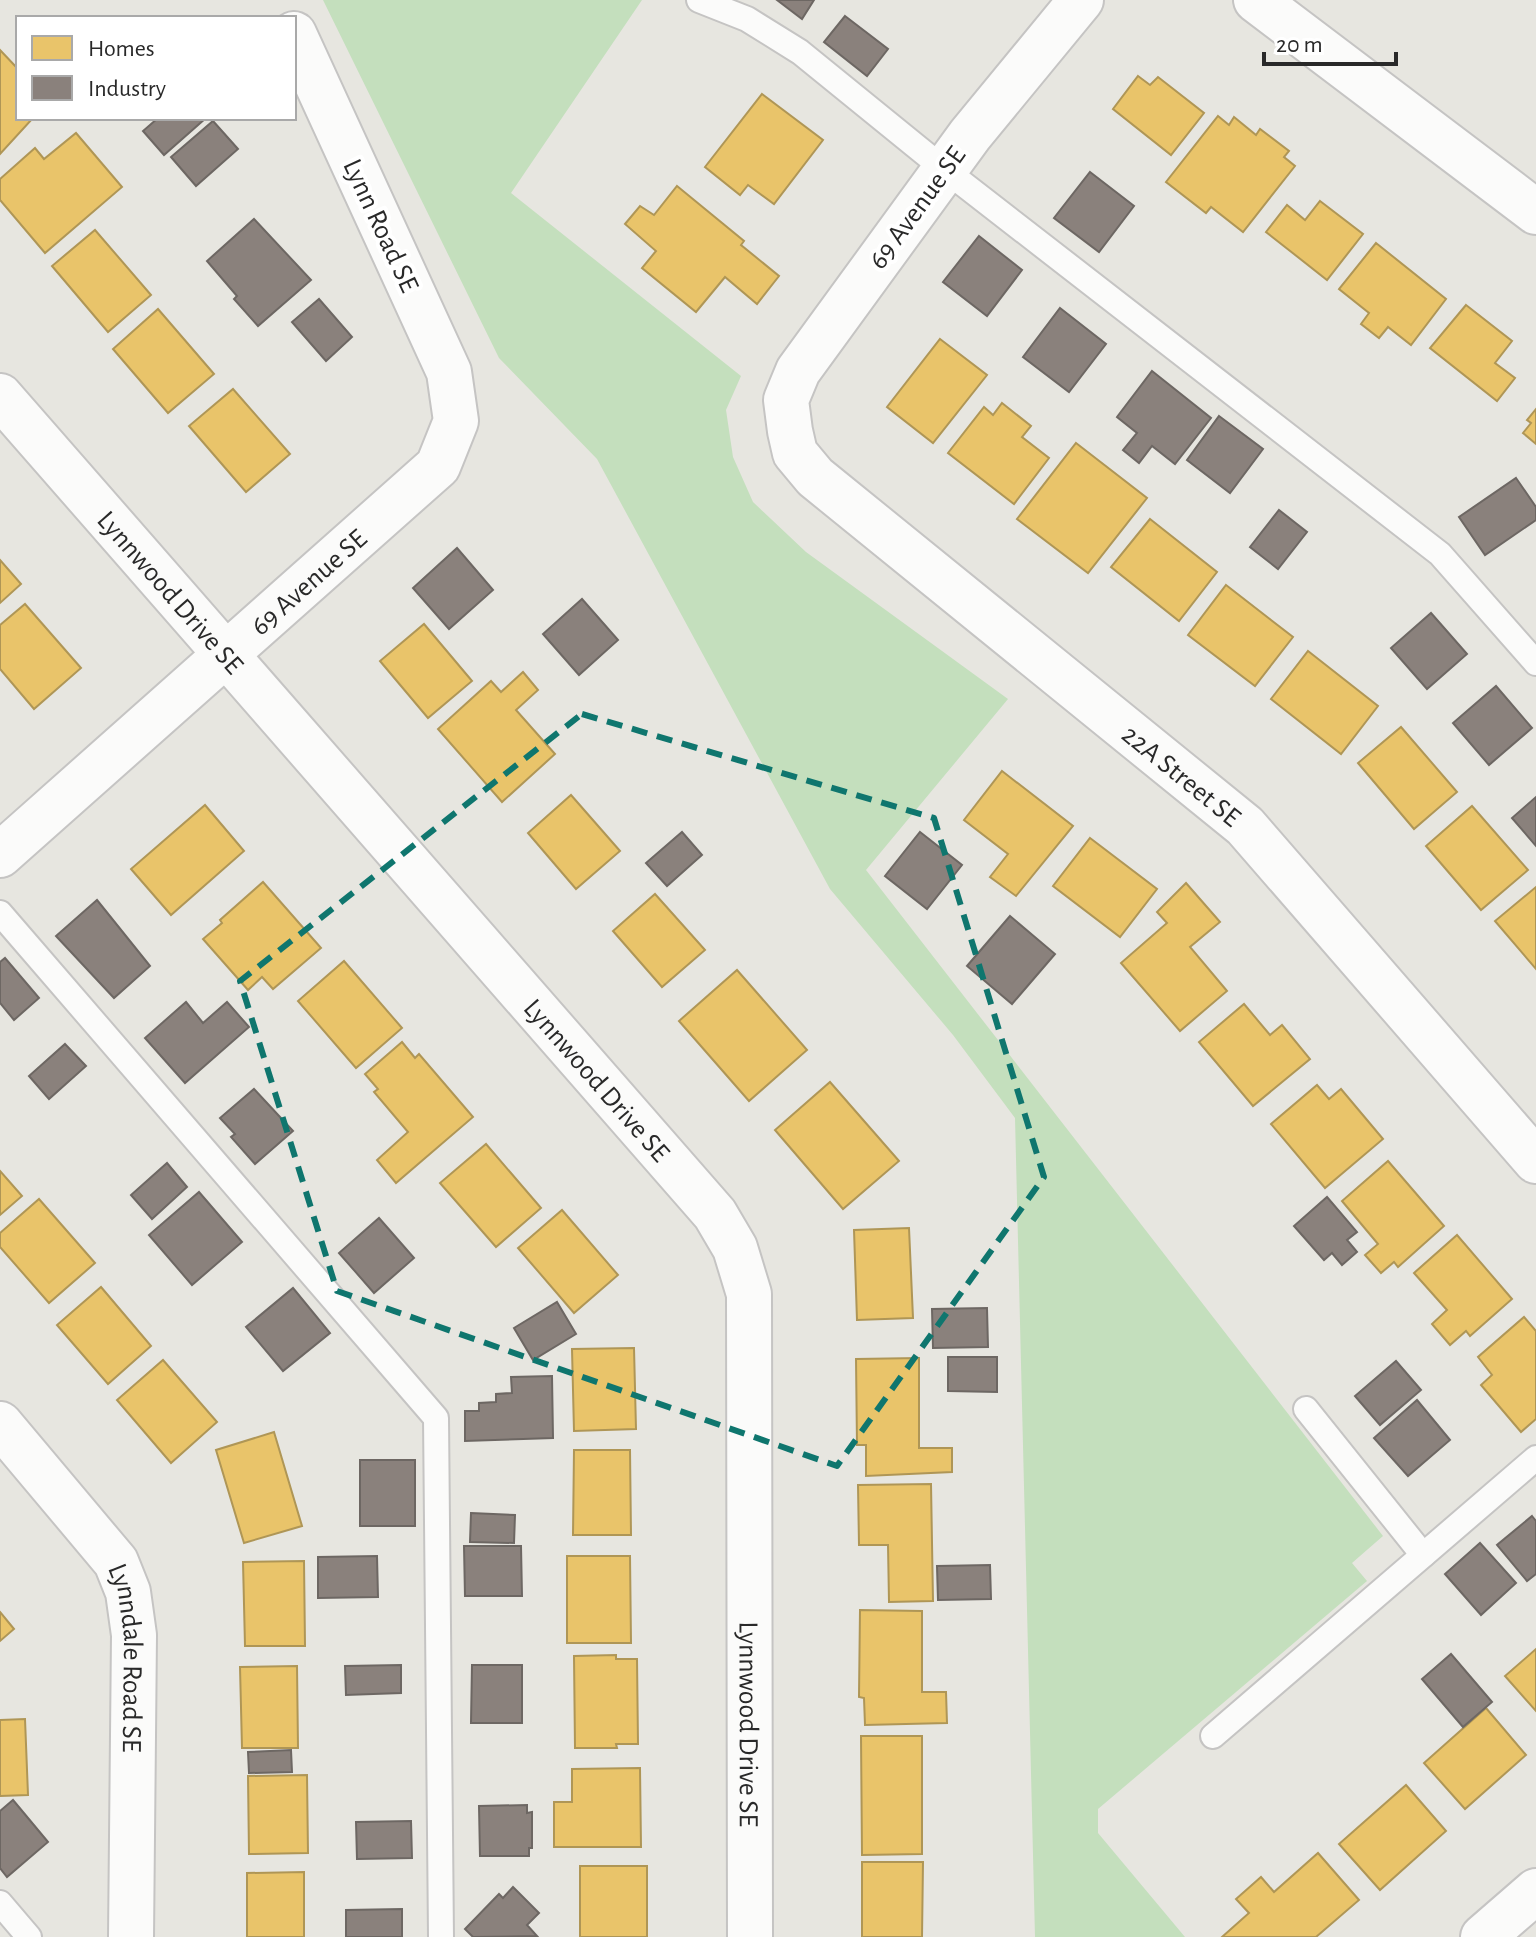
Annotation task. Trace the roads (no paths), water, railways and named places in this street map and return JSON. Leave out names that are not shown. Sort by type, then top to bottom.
[{"type":"street","name":"69 Avenue SE","points":[[790,431],[786,400],[798,371],[944,169],[1081,0]]},
{"type":"street","points":[[1256,0],[1536,212]]},
{"type":"street","name":"Lynn Road SE","points":[[296,38],[449,372],[456,421]]},
{"type":"street","name":"Lynnwood Drive SE","points":[[0,396],[715,1214],[735,1248],[749,1294],[750,1937]]},
{"type":"street","name":"69 Avenue SE","points":[[0,855],[438,466],[456,421]]},
{"type":"street","name":"22A Street SE","points":[[790,431],[795,453],[815,477],[1245,826],[1536,1161]]},
{"type":"street","name":"Lynndale Road SE","points":[[0,1424],[116,1562],[128,1592],[134,1635],[131,1937]]},
{"type":"street","points":[[1483,1937],[1536,1891]]},
{"type":"lane","points":[[699,0],[747,19],[800,52],[944,169],[1440,554],[1536,663]]},
{"type":"lane","points":[[0,913],[436,1418],[441,1937]]},
{"type":"lane","points":[[1306,1409],[1423,1555]]},
{"type":"lane","points":[[1213,1736],[1536,1458]]},
{"type":"lane","points":[[0,1903],[29,1937]]}]
